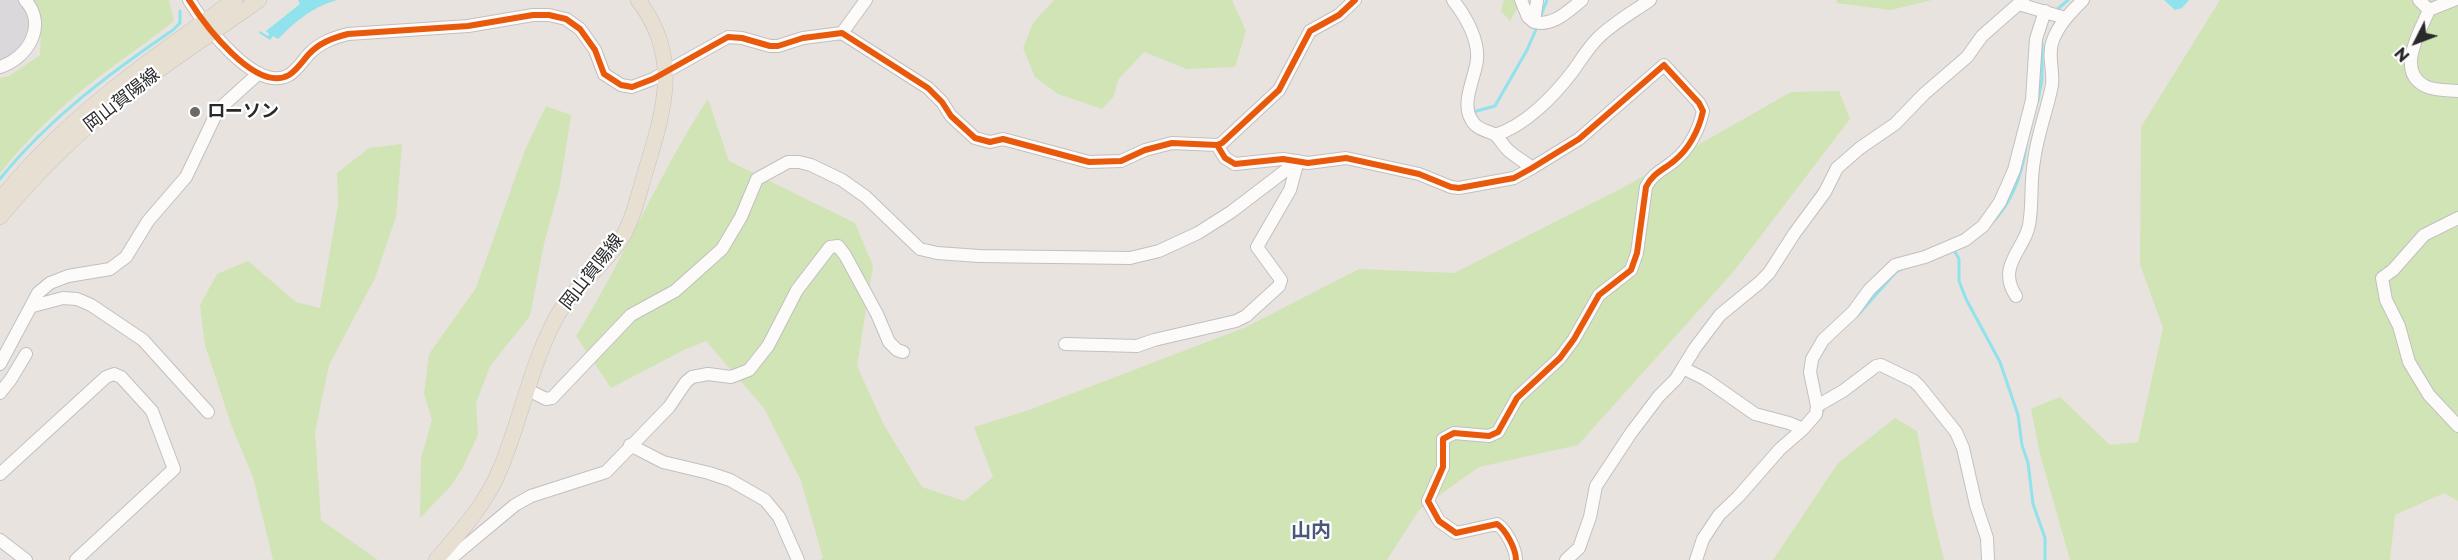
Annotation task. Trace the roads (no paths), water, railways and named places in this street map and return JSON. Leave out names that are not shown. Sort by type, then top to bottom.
[{"type":"main road","name":"岡山賀陽線","points":[[0,218],[59,151],[208,28],[236,0]]},
{"type":"main road","name":"岡山賀陽線","points":[[0,200],[29,167],[83,115],[120,84],[208,28],[259,0]]},
{"type":"main road","name":"岡山賀陽線","points":[[436,560],[474,516],[501,469],[557,316],[621,240],[633,215],[661,119],[665,94],[665,72],[659,34],[649,14],[638,0]]},
{"type":"street","points":[[0,67],[20,57],[33,39],[35,22],[25,0]]},
{"type":"street","points":[[189,0],[208,28],[239,59],[259,73],[281,79],[291,74],[321,44],[348,34],[468,26],[541,15],[566,19],[580,29],[595,50],[604,74],[621,85],[632,87],[642,84],[728,37],[778,46],[803,38],[842,33],[928,88],[942,102],[951,116],[975,138],[990,142],[1003,139],[1089,162],[1121,161],[1145,150],[1172,143],[1217,145],[1232,136],[1279,90],[1310,31],[1339,15],[1354,0]]},
{"type":"street","points":[[842,33],[866,0]]},
{"type":"street","points":[[1453,0],[1468,24],[1476,44],[1477,59],[1467,109],[1476,126],[1495,135],[1508,151],[1532,168]]},
{"type":"street","points":[[1521,0],[1528,17],[1534,22],[1547,24],[1560,18],[1582,0]]},
{"type":"street","points":[[1534,22],[1537,0]]},
{"type":"street","points":[[1495,135],[1509,131],[1546,100],[1564,83],[1598,38],[1650,0]]},
{"type":"street","points":[[2016,296],[2009,282],[2015,252],[2029,227],[2024,163],[2032,100],[2036,39],[2054,14],[2083,0]]},
{"type":"street","points":[[2419,0],[2429,10]]},
{"type":"street","points":[[2454,0],[2429,10],[2412,50],[2411,64],[2417,79],[2425,86],[2458,91]]},
{"type":"street","points":[[1566,560],[1579,548],[1600,479],[1631,432],[1683,368],[1720,315],[1759,284],[1769,273],[1825,192],[1837,168],[1860,148],[1895,124],[1924,94],[1967,57],[1982,36],[2021,2],[2054,14]]},
{"type":"street","points":[[1822,404],[1810,372],[1812,359],[1823,340],[1853,312],[1869,290],[1895,265],[1925,257],[1973,236],[2000,202],[2024,163],[2052,85],[2050,57],[2054,14]]},
{"type":"street","points":[[1217,145],[1225,158],[1235,164],[1283,159],[1308,163],[1346,158],[1419,174],[1459,188],[1514,178],[1532,168],[1579,139],[1664,65],[1699,103],[1703,111],[1701,120],[1688,145],[1674,161],[1650,177],[1646,187],[1637,253],[1631,270],[1599,295],[1574,339],[1560,358],[1517,398],[1498,432],[1488,436],[1454,433],[1443,439],[1443,468],[1430,495],[1430,506],[1438,521],[1456,533],[1497,524],[1502,527],[1516,553],[1516,560]]},
{"type":"street","points":[[0,364],[39,293],[51,283],[68,276],[110,269],[126,257],[148,221],[186,177],[218,110],[259,73]]},
{"type":"street","points":[[528,390],[546,399],[552,398],[631,315],[675,291],[722,249],[741,217],[757,179],[788,162],[811,165],[842,180],[866,197],[920,249],[936,253],[979,256],[1130,258],[1159,251],[1198,233],[1231,212],[1298,162]]},
{"type":"street","points":[[1065,344],[1137,346],[1236,321],[1246,316],[1280,286],[1281,280],[1257,247],[1290,190],[1298,162]]},
{"type":"street","points":[[2458,218],[2424,235],[2393,270],[2382,278],[2386,300],[2399,326],[2409,362],[2429,395],[2458,426]]},
{"type":"street","points":[[449,560],[514,505],[531,496],[606,472],[669,407],[692,377],[708,374],[731,377],[749,370],[768,346],[797,291],[830,247],[838,246],[845,255],[877,314],[889,342],[897,350],[903,352]]},
{"type":"street","points":[[33,306],[63,298],[91,305],[143,340],[208,412]]},
{"type":"street","points":[[0,393],[26,354]]},
{"type":"street","points":[[1696,560],[1703,539],[1719,515],[1780,449],[1803,429],[1822,404],[1876,366],[1881,365],[1914,381],[1956,432],[1963,448],[1986,538],[1988,560]]},
{"type":"street","points":[[1683,368],[1705,379],[1755,414],[1803,429]]},
{"type":"street","points":[[0,474],[106,377],[114,374],[121,377],[152,411],[174,468],[76,560]]},
{"type":"street","points":[[630,445],[663,462],[730,480],[765,500],[779,517],[798,560]]},
{"type":"street","points":[[0,540],[26,560]]},
{"type":"water","points":[[298,0],[337,0],[305,15],[278,39],[273,36],[270,40],[259,33],[260,31],[268,36],[266,31],[300,4]]},
{"type":"water","points":[[2164,0],[2189,0],[2182,8],[2175,10]]},
{"type":"waterway","points":[[1540,18],[1547,0]]},
{"type":"waterway","points":[[2054,12],[2068,0]]},
{"type":"waterway","points":[[0,179],[38,136],[81,98],[173,30],[180,23],[180,11]]},
{"type":"waterway","points":[[1473,112],[1495,106],[1527,50],[1537,27]]},
{"type":"waterway","points":[[2038,101],[2042,79],[2042,42]]},
{"type":"waterway","points":[[1990,225],[1998,217],[2015,188],[2026,146]]},
{"type":"waterway","points":[[1954,250],[1959,259],[1959,281],[1966,299],[2000,362],[2018,415],[2022,445],[2028,463],[2033,504],[2045,538],[2045,560]]},
{"type":"waterway","points":[[1857,316],[1896,272],[1902,269]]},
{"type":"waterway","points":[[1820,418],[1825,405]]},
{"type":"place","name":"ローソン","points":[[195,112]]},
{"type":"district","name":"山内","points":[[1311,531]]}]
